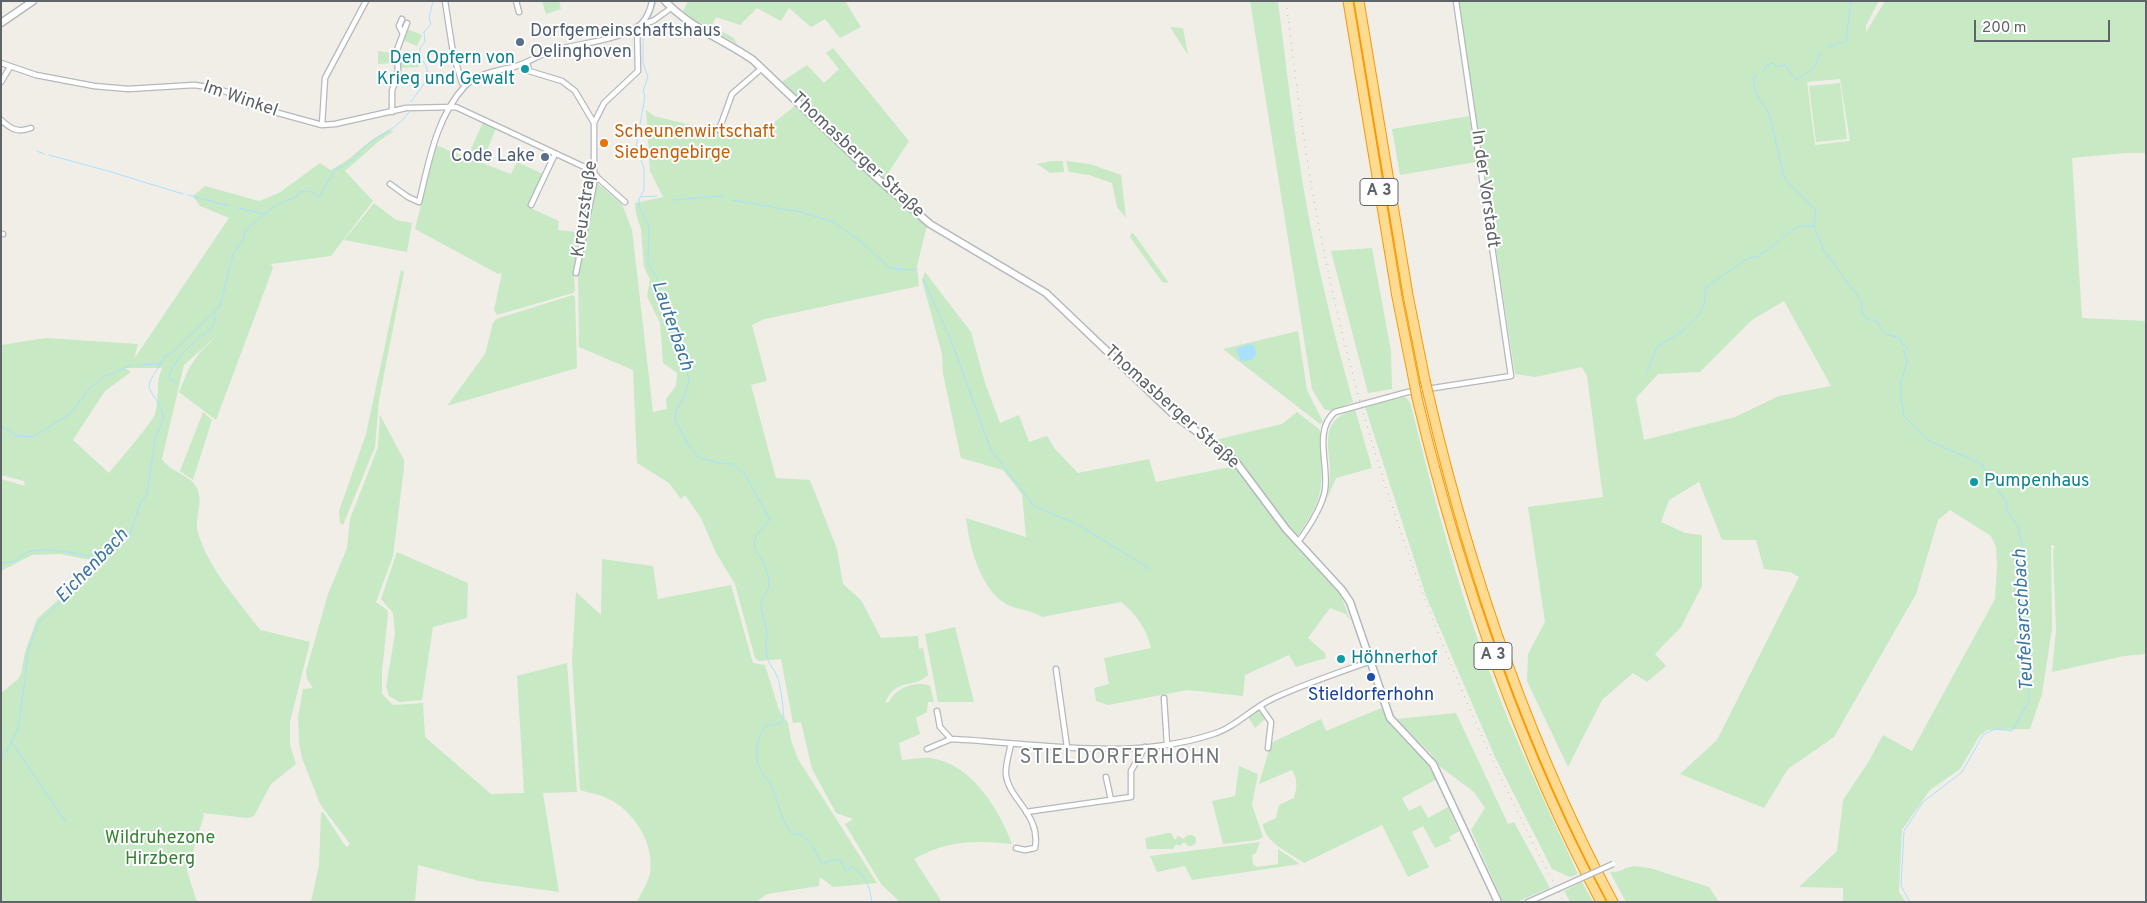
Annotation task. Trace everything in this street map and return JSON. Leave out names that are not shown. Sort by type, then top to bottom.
[{"type":"highway","name":"A 3","points":[[1348,1],[1397,296],[1417,398],[1459,558],[1500,677],[1547,790],[1601,902]]},
{"type":"highway","name":"A 3","points":[[1358,1],[1408,295],[1425,380],[1470,554],[1511,672],[1568,811],[1614,902]]},
{"type":"main road","points":[[1,23],[33,1]]},
{"type":"main road","name":"Thomasberger Straße","points":[[665,1],[671,8],[690,22],[731,45],[762,68],[877,178],[930,224],[1046,293],[1174,415],[1236,462],[1298,542],[1350,602],[1390,718],[1433,764],[1498,902]]},
{"type":"street","points":[[322,125],[324,78],[366,1]]},
{"type":"street","points":[[445,1],[453,54],[462,82],[466,85]]},
{"type":"street","points":[[516,1],[519,12]]},
{"type":"street","points":[[594,123],[604,103],[638,71],[641,25],[652,1]]},
{"type":"street","name":"In der Vorstadt","points":[[1298,542],[1321,504],[1324,492],[1323,430],[1328,418],[1334,412],[1408,392],[1511,376],[1456,1]]},
{"type":"street","points":[[390,184],[408,197],[419,202],[434,139],[450,106],[466,85],[493,72],[527,62],[548,52],[593,43],[653,21],[671,8]]},
{"type":"street","points":[[402,19],[399,26],[403,34]]},
{"type":"street","points":[[392,112],[392,91],[398,72],[397,50],[407,23]]},
{"type":"street","name":"Kreuzstraße","points":[[527,62],[529,71],[562,81],[576,91],[594,123],[596,131],[591,201],[576,273]]},
{"type":"street","name":"Im Winkel","points":[[1,63],[55,80],[94,86],[128,89],[194,85],[215,88],[256,107],[322,125],[335,124],[406,108],[450,106]]},
{"type":"street","points":[[1,82],[10,67]]},
{"type":"street","points":[[719,130],[732,94],[762,68]]},
{"type":"street","points":[[450,106],[593,170],[598,178],[626,202]]},
{"type":"street","points":[[1,120],[10,128],[20,132],[31,128]]},
{"type":"street","points":[[531,205],[555,154]]},
{"type":"street","points":[[927,749],[951,739],[1067,747],[1145,747],[1167,744],[1215,734],[1271,700],[1371,660]]},
{"type":"street","points":[[1056,669],[1067,747]]},
{"type":"street","points":[[1164,698],[1167,744]]},
{"type":"street","points":[[1260,706],[1271,722],[1268,748]]},
{"type":"street","points":[[937,711],[940,727],[951,739]]},
{"type":"street","points":[[1012,744],[1006,776],[1035,829],[1035,848],[1025,850],[1016,848]]},
{"type":"street","points":[[1026,812],[1131,797],[1131,771],[1145,747]]},
{"type":"street","points":[[1106,777],[1111,800]]},
{"type":"street","points":[[1528,902],[1613,864],[1618,860]]},
{"type":"green space","points":[[542,1],[559,1],[561,9],[546,14]]},
{"type":"green space","points":[[688,1],[845,1],[861,27],[840,38],[825,19],[811,27],[789,8],[781,21],[757,8],[740,25],[716,17],[712,26],[734,38],[737,44],[693,19],[683,11]]},
{"type":"green space","points":[[1250,1],[1278,1],[1293,120],[1307,209],[1317,260],[1353,402],[1330,411],[1324,409],[1312,389]]},
{"type":"green space","points":[[1458,1],[1879,1],[1866,25],[1866,32],[1885,1],[2146,1],[2146,153],[2072,158],[2082,318],[2146,321],[2146,654],[2124,656],[2052,672],[2056,630],[2053,550],[2055,546],[2051,545],[2052,629],[2042,694],[2030,729],[1988,730],[1980,735],[1960,769],[1930,790],[1902,830],[1899,892],[1906,902],[1843,902],[1843,888],[1799,887],[1837,851],[1843,800],[1869,761],[1883,735],[1912,751],[1995,599],[1996,547],[1991,536],[1950,510],[1938,520],[1916,594],[1834,737],[1788,769],[1764,808],[1680,774],[1717,740],[1799,577],[1790,572],[1764,569],[1756,540],[1722,540],[1699,482],[1669,500],[1661,522],[1685,533],[1702,535],[1702,586],[1681,627],[1655,654],[1666,666],[1647,682],[1633,673],[1602,700],[1568,767],[1527,681],[1528,654],[1545,622],[1528,507],[1603,497],[1587,376],[1582,367],[1535,377],[1515,374]],"holes":[[[1840,79],[1850,141],[1815,145],[1807,82]],[[1784,301],[1831,386],[1779,396],[1735,417],[1644,440],[1636,398],[1658,374],[1700,372],[1752,320]]]},
{"type":"green space","points":[[1170,27],[1183,28],[1188,55]]},
{"type":"green space","points":[[407,29],[422,35],[417,46],[403,40]]},
{"type":"green space","points":[[833,48],[909,141],[883,181],[783,85],[783,81],[807,65],[824,83],[839,69],[826,53]]},
{"type":"green space","points":[[378,51],[394,53],[395,63],[378,64]]},
{"type":"green space","points":[[419,58],[419,67],[400,68],[399,60]]},
{"type":"green space","points":[[1840,83],[1847,139],[1816,142],[1809,86]]},
{"type":"green space","points":[[796,105],[927,225],[917,266],[919,286],[765,319],[752,325],[767,381],[751,385],[776,478],[810,480],[837,549],[843,584],[861,600],[881,638],[918,636],[919,649],[923,648],[928,675],[917,682],[900,686],[889,695],[885,703],[889,702],[896,693],[907,686],[925,684],[930,686],[934,702],[928,702],[927,712],[916,718],[920,734],[899,743],[902,760],[930,758],[945,762],[971,778],[991,803],[1012,844],[961,843],[938,848],[914,859],[942,902],[900,902],[881,884],[845,824],[853,819],[836,813],[812,769],[801,722],[793,723],[781,659],[759,661],[755,658],[735,584],[716,553],[701,518],[685,495],[681,499],[669,483],[637,463],[633,370],[579,347],[578,272],[597,183],[622,204],[632,230],[653,412],[667,409],[666,399],[676,386],[677,373],[663,363],[660,323],[647,296],[650,280],[644,267],[641,229],[635,203],[663,197],[650,171],[646,110],[654,116],[752,140]]},
{"type":"green space","points":[[1469,116],[1476,162],[1400,175],[1392,129]]},
{"type":"green space","points":[[483,122],[496,128],[482,163],[511,174],[517,162],[543,174],[528,207],[559,221],[558,230],[585,233],[574,275],[575,290],[573,293],[497,315],[494,310],[502,273],[498,274],[415,229],[436,145],[467,158]]},
{"type":"green space","name":"Wildruhezone Hirzberg","points":[[388,130],[394,131],[379,141],[345,171],[373,201],[331,256],[271,264],[273,268],[216,420],[179,392],[189,368],[200,352],[222,331],[184,365],[162,459],[170,467],[190,480],[197,488],[200,499],[197,528],[208,558],[223,582],[257,626],[261,630],[310,642],[290,722],[290,745],[296,764],[271,784],[254,816],[248,818],[202,813],[204,815],[187,871],[197,902],[1,902],[1,693],[18,679],[21,674],[25,652],[37,619],[68,591],[93,564],[91,560],[60,554],[32,555],[1,571],[1,479],[25,486],[24,481],[1,475],[1,345],[46,338],[138,344],[134,359],[229,218],[200,206],[193,196],[205,186],[259,201],[279,193],[320,163],[331,170],[339,166],[380,134]],"holes":[[[125,368],[162,368],[155,414],[109,473],[73,440],[105,391],[131,372]]]},
{"type":"green space","points":[[1063,161],[1064,172],[1050,173],[1037,164]]},
{"type":"green space","points":[[1066,161],[1090,164],[1121,175],[1126,218],[1117,207],[1112,183],[1089,175],[1069,172]]},
{"type":"green space","points":[[374,203],[396,220],[412,223],[407,252],[344,240]]},
{"type":"green space","points":[[1131,233],[1134,234],[1169,283],[1162,282],[1130,237]]},
{"type":"green space","points":[[1372,248],[1391,351],[1392,389],[1368,393],[1331,251]]},
{"type":"green space","points":[[401,270],[404,272],[379,400],[375,447],[343,525],[340,523],[339,511],[366,434]]},
{"type":"green space","points":[[925,272],[971,332],[985,383],[1000,423],[1019,415],[1029,442],[1047,436],[1055,449],[1078,473],[1149,459],[1156,482],[1230,467],[1203,443],[1205,440],[1228,458],[1267,509],[1339,591],[1351,622],[1346,614],[1330,608],[1308,638],[1325,653],[1326,658],[1296,667],[1289,655],[1245,675],[1243,696],[1188,690],[1108,705],[1096,701],[1094,688],[1109,684],[1104,658],[1151,648],[1147,635],[1136,617],[1121,602],[1042,617],[1033,612],[1006,604],[989,588],[977,566],[966,518],[1026,537],[1022,494],[1003,470],[961,458],[943,374],[942,354],[922,280]]},
{"type":"green space","points":[[573,295],[575,297],[577,368],[447,406],[485,354],[493,323],[496,319]]},
{"type":"green space","points":[[1298,331],[1307,390],[1323,422],[1320,424],[1223,349]]},
{"type":"green space","points":[[1405,397],[1410,402],[1445,534],[1475,633],[1519,744],[1578,874],[1570,877],[1552,869],[1495,757],[1426,596],[1365,407]]},
{"type":"green space","points":[[1355,409],[1372,468],[1336,478],[1327,499],[1330,472],[1329,432],[1336,419]]},
{"type":"green space","points":[[203,412],[212,420],[193,480],[180,471]]},
{"type":"green space","points":[[1297,412],[1319,429],[1321,435],[1322,477],[1319,496],[1312,513],[1299,534],[1295,535],[1233,455],[1215,440],[1282,424]]},
{"type":"green space","points":[[380,415],[404,460],[393,556],[376,602],[387,610],[388,614],[382,672],[382,694],[393,705],[423,703],[425,737],[491,794],[524,793],[517,676],[567,663],[577,792],[543,793],[559,892],[479,881],[418,865],[415,902],[311,902],[319,865],[321,813],[323,812],[346,847],[350,844],[320,804],[302,758],[299,743],[298,717],[303,689],[313,688],[307,679],[306,671],[328,594],[347,548],[350,519],[378,447]]},
{"type":"green space","points":[[397,552],[468,583],[467,618],[433,627],[422,700],[399,702],[389,696],[386,687],[395,634],[393,613],[381,599]]},
{"type":"green space","points":[[602,559],[653,566],[658,599],[731,585],[753,663],[765,665],[779,710],[788,723],[791,740],[798,759],[877,883],[833,887],[820,877],[819,886],[767,894],[756,902],[637,902],[649,877],[651,862],[649,850],[640,829],[617,803],[580,790],[572,660],[576,592],[601,615]]},
{"type":"green space","points":[[955,627],[974,702],[938,702],[925,634]]},
{"type":"green space","points":[[1381,708],[1398,733],[1421,755],[1437,779],[1402,798],[1409,811],[1421,805],[1428,818],[1448,807],[1459,831],[1449,837],[1451,841],[1435,848],[1423,826],[1412,832],[1429,867],[1408,877],[1382,825],[1304,863],[1273,842],[1268,837],[1263,824],[1276,818],[1279,805],[1294,798],[1296,787],[1296,780],[1292,770],[1259,784],[1271,743],[1321,719],[1326,731]]},
{"type":"green space","points":[[1257,711],[1261,711],[1265,719],[1255,728],[1248,717]]},
{"type":"green space","points":[[1456,713],[1508,824],[1514,822],[1550,888],[1516,902],[1503,902],[1471,830],[1485,808],[1474,792],[1438,765],[1430,753],[1396,719]]},
{"type":"green space","points":[[1239,766],[1258,774],[1252,805],[1263,837],[1258,840],[1223,844],[1212,801],[1235,796]]},
{"type":"green space","points":[[1171,833],[1175,840],[1178,836],[1184,839],[1187,835],[1192,835],[1196,838],[1196,843],[1192,846],[1188,846],[1184,842],[1180,846],[1176,844],[1173,849],[1147,849],[1145,838]]},
{"type":"green space","points":[[1260,842],[1256,853],[1252,855],[1253,864],[1257,867],[1278,864],[1278,849],[1300,864],[1192,880],[1185,866],[1157,872],[1150,856]]},
{"type":"green space","points":[[1634,866],[1650,868],[1709,887],[1719,902],[1626,902],[1610,872]]},
{"type":"green space","points":[[1582,882],[1593,902],[1570,902],[1564,891]]},
{"type":"water","points":[[1249,344],[1255,347],[1256,354],[1252,360],[1241,361],[1236,349]]},
{"type":"waterway","name":"Eichenbach","points":[[411,102],[427,75],[425,64],[420,58],[420,48],[425,42],[424,32],[431,24],[429,18],[433,1]]},
{"type":"waterway","name":"Lauterbach","points":[[650,20],[656,1]]},
{"type":"waterway","name":"Teufelsarschbach","points":[[1828,47],[1846,41],[1851,1]]},
{"type":"waterway","name":"Lauterbach","points":[[647,25],[643,33],[643,63],[648,77],[643,91],[645,96],[636,148],[644,168],[644,190],[639,199],[639,207],[649,227],[648,264],[657,278],[666,322],[676,337],[689,379],[685,395],[676,411],[675,420],[687,443],[698,457],[718,463],[732,464],[744,473],[770,520],[760,530],[754,545],[767,571],[769,582],[761,607],[767,633],[766,650],[769,663],[779,683],[784,717],[780,723],[765,726],[758,742],[757,760],[762,773],[771,785],[788,829],[792,834],[801,834],[812,845],[822,864],[835,859],[841,861],[846,872],[851,867],[861,874],[868,886],[872,902]]},
{"type":"waterway","name":"Teufelsarschbach","points":[[1762,73],[1767,65],[1773,63],[1777,67],[1785,65],[1796,80],[1813,69],[1821,52]]},
{"type":"waterway","name":"Teufelsarschbach","points":[[1757,75],[1754,77],[1754,86],[1758,97],[1769,113],[1785,180],[1816,210],[1814,226],[1823,249],[1862,302],[1861,310],[1868,320],[1875,320],[1886,334],[1900,338],[1902,344],[1908,347],[1904,351],[1907,362],[1901,382],[1901,400],[1904,416],[1927,440],[1982,464],[1993,486]]},
{"type":"waterway","name":"Eichenbach","points":[[25,675],[28,652],[38,623],[68,595],[102,558],[130,535],[141,502],[147,494],[155,440],[163,419],[162,410],[149,388],[151,379],[164,357],[173,352],[220,306],[233,254],[244,238],[245,231],[275,206],[295,198],[299,192],[312,191],[317,197],[320,196],[335,169],[347,164],[370,142],[389,131],[409,112]]},
{"type":"waterway","points":[[37,151],[44,154]]},
{"type":"waterway","points":[[49,155],[183,194]]},
{"type":"waterway","points":[[188,195],[229,206]]},
{"type":"waterway","points":[[640,197],[657,196]]},
{"type":"waterway","points":[[672,200],[722,196]]},
{"type":"waterway","points":[[732,200],[801,212],[833,222],[860,241],[890,268],[915,270]]},
{"type":"waterway","points":[[238,208],[266,214]]},
{"type":"waterway","points":[[1782,238],[1799,226],[1814,226]]},
{"type":"waterway","points":[[1647,372],[1657,347],[1683,331],[1698,316],[1704,304],[1706,287],[1748,258],[1758,257],[1779,241]]},
{"type":"waterway","points":[[923,279],[951,340],[991,450],[1034,506],[1077,524],[1150,569]]},
{"type":"waterway","points":[[178,384],[169,379],[175,363],[187,349],[214,325],[215,313]]},
{"type":"waterway","points":[[138,365],[162,364]]},
{"type":"waterway","points":[[1,426],[17,436],[33,437],[71,413],[88,390],[103,377],[132,365]]},
{"type":"waterway","name":"Teufelsarschbach","points":[[1910,902],[1901,886],[1904,831],[1923,802],[1962,772],[1983,735],[1995,729],[2012,731],[2029,701],[2029,650],[2022,544],[2018,526],[2007,511],[2006,501],[1999,491]]},
{"type":"waterway","points":[[1,563],[16,561],[23,554],[32,551],[44,550],[56,550],[102,558]]},
{"type":"waterway","name":"Eichenbach","points":[[1,760],[18,730],[25,679]]},
{"type":"waterway","points":[[12,743],[65,821]]},
{"type":"railway","points":[[1286,1],[1315,208],[1340,324],[1362,410],[1388,495],[1417,578],[1485,743],[1523,823],[1564,902]]},
{"type":"place","name":"Dorfgemeinschaftshaus Oelinghoven","points":[[520,42]]},
{"type":"place","name":"Den Opfern von Krieg und Gewalt","points":[[525,69]]},
{"type":"place","name":"Scheunenwirtschaft Siebengebirge","points":[[604,143]]},
{"type":"place","name":"Code Lake","points":[[545,157]]},
{"type":"place","name":"Pumpenhaus","points":[[1974,482]]},
{"type":"place","name":"Höhnerhof","points":[[1341,659]]},
{"type":"place","name":"Stieldorferhohn","points":[[1371,677]]},
{"type":"district","name":"STIELDORFERHOHN","points":[[1120,759]]}]
